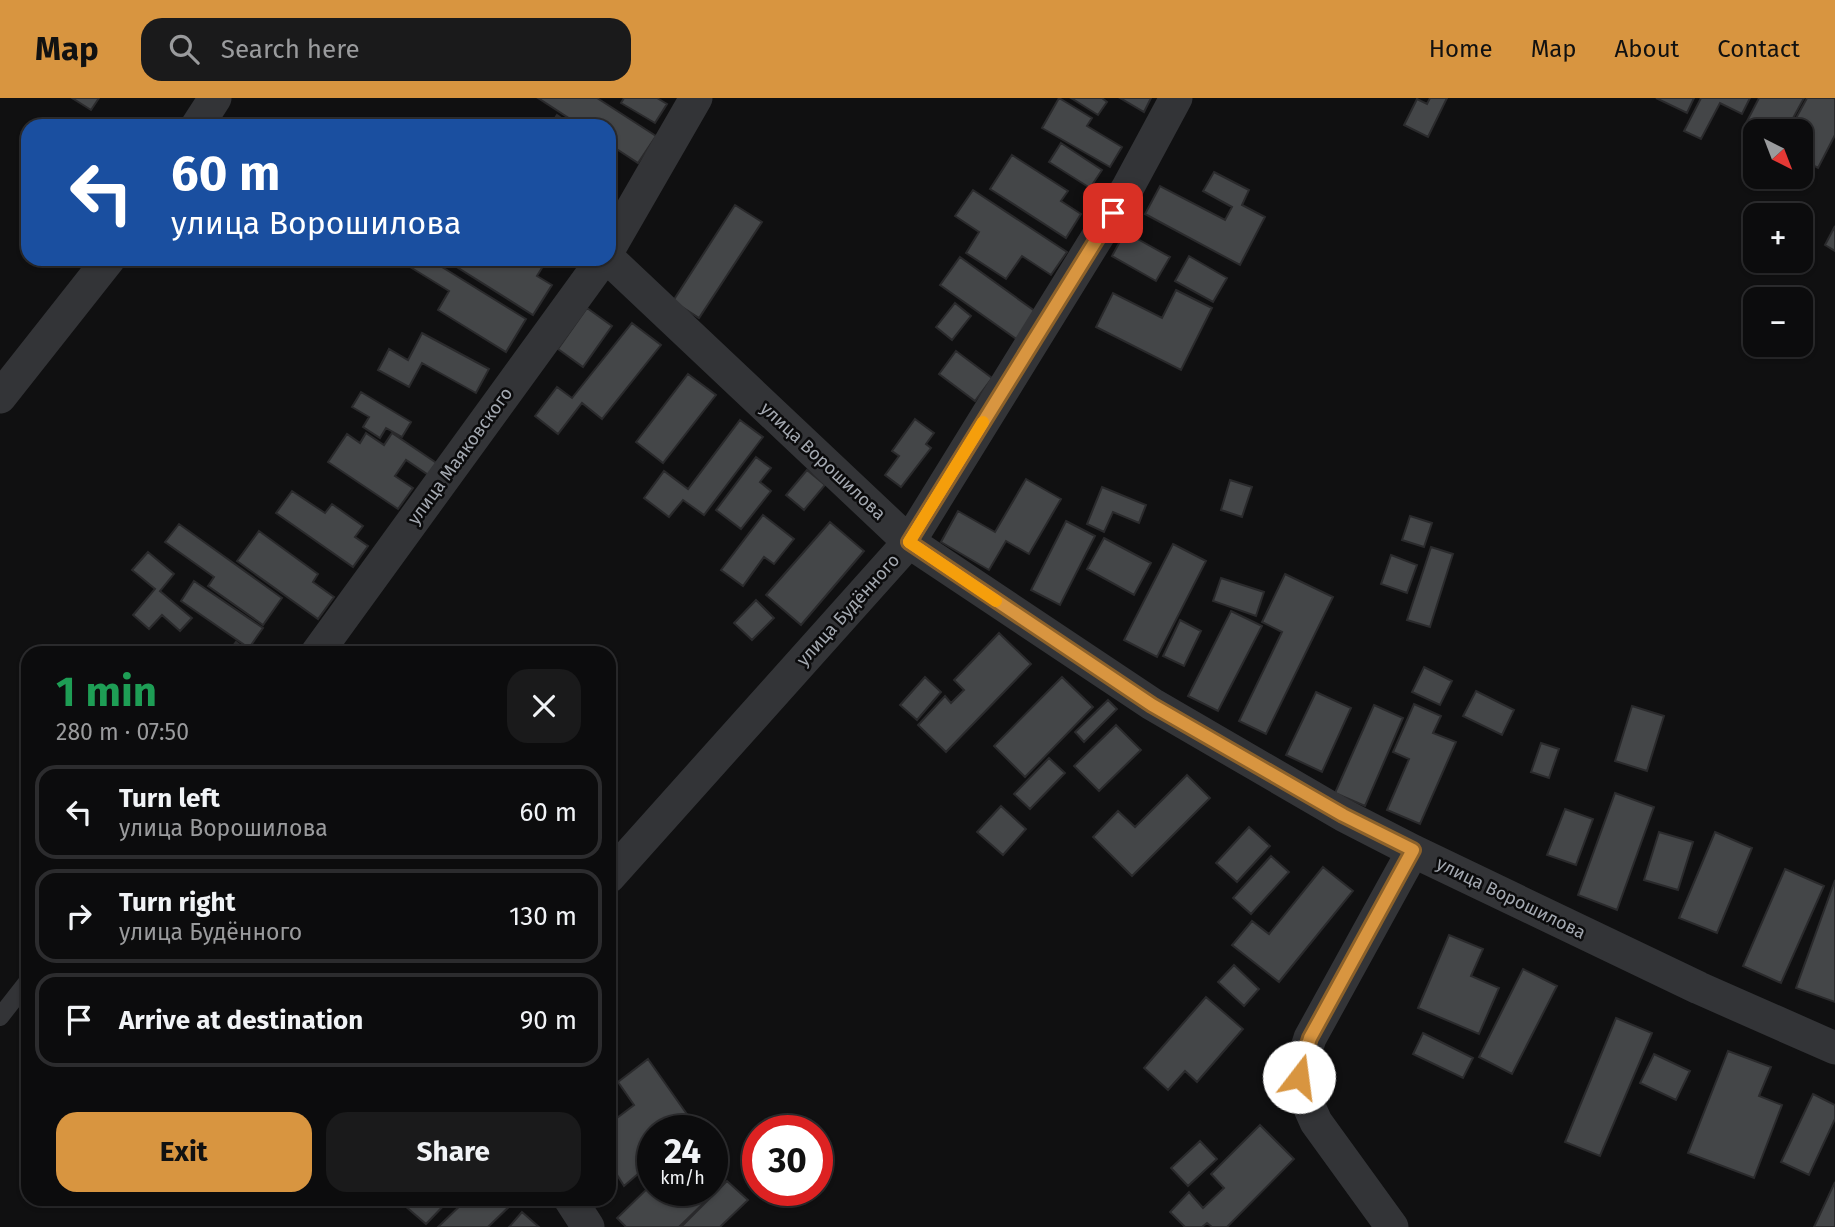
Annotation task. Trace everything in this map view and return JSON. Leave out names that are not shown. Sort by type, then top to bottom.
[{"type":"street","points":[[202,119],[215,98]]},
{"type":"street","points":[[616,237],[696,98]]},
{"type":"street","name":"улица Будённого","points":[[616,869],[909,542],[1127,189],[1176,98]]},
{"type":"street","points":[[0,397],[103,266]]},
{"type":"street","name":"улица Маяковского","points":[[322,646],[598,266]]},
{"type":"street","name":"улица Ворошилова","points":[[616,266],[909,542],[1152,705],[1343,815],[1699,988],[1835,1048]]},
{"type":"street","points":[[1392,1227],[1316,1122],[1299,1077],[1310,1038],[1413,850]]},
{"type":"street","points":[[574,1206],[588,1227]]},
{"type":"lane","points":[[0,1017],[21,990]]},
{"type":"building","points":[[72,98],[99,98],[91,110]]},
{"type":"building","points":[[538,98],[597,98],[656,136],[638,163],[616,149],[616,119],[570,119]]},
{"type":"building","points":[[624,98],[657,98],[667,104],[655,123],[621,103]]},
{"type":"building","points":[[1059,98],[1092,118],[1087,126],[1122,147],[1110,167],[1042,128]]},
{"type":"building","points":[[1071,98],[1102,98],[1107,102],[1098,115]]},
{"type":"building","points":[[1120,98],[1151,98],[1144,112]]},
{"type":"building","points":[[1430,98],[1447,98],[1428,137],[1404,125],[1417,99],[1427,104]]},
{"type":"building","points":[[1656,98],[1694,98],[1687,113]]},
{"type":"building","points":[[1701,98],[1750,98],[1742,114],[1720,103],[1701,139],[1684,131]]},
{"type":"building","points":[[1759,98],[1804,98],[1793,119],[1748,119]]},
{"type":"building","points":[[1807,98],[1835,98],[1835,135],[1818,168],[1813,165],[1813,119],[1796,119]]},
{"type":"building","points":[[1061,143],[1102,170],[1090,188],[1049,162]]},
{"type":"building","points":[[1012,155],[1068,191],[1061,201],[1081,214],[1066,238],[990,189]]},
{"type":"building","points":[[1214,172],[1249,190],[1242,205],[1265,217],[1240,265],[1145,214],[1160,186],[1225,220],[1232,207],[1203,191]]},
{"type":"building","points":[[973,190],[1067,252],[1051,275],[1022,256],[1006,279],[966,253],[979,232],[955,216]]},
{"type":"building","points":[[735,205],[762,222],[699,318],[673,301]]},
{"type":"building","points":[[1835,226],[1835,251],[1825,245]]},
{"type":"building","points":[[1125,232],[1170,257],[1156,281],[1112,256]]},
{"type":"building","points":[[1189,256],[1227,278],[1213,302],[1175,281]]},
{"type":"building","points":[[960,257],[1039,314],[1019,341],[940,285]]},
{"type":"building","points":[[408,266],[440,266],[526,319],[506,352],[438,310],[449,291]]},
{"type":"building","points":[[455,266],[543,266],[537,276],[552,285],[533,315]]},
{"type":"building","points":[[1176,290],[1212,308],[1181,370],[1096,327],[1113,293],[1162,318]]},
{"type":"building","points":[[955,303],[971,316],[952,340],[936,327]]},
{"type":"building","points":[[587,308],[612,326],[583,367],[558,349]]},
{"type":"building","points":[[632,323],[661,345],[602,419],[582,403],[558,434],[535,416],[557,387],[572,398]]},
{"type":"building","points":[[422,333],[489,369],[476,393],[422,363],[409,387],[378,370],[389,349],[408,360]]},
{"type":"building","points":[[956,351],[992,378],[975,401],[939,374]]},
{"type":"building","points":[[688,374],[716,395],[663,463],[636,442]]},
{"type":"building","points":[[361,392],[411,422],[402,437],[386,428],[380,438],[363,427],[369,417],[352,407]]},
{"type":"building","points":[[915,419],[934,433],[926,444],[931,448],[901,487],[885,475],[899,456],[892,451]]},
{"type":"building","points":[[740,420],[763,437],[704,515],[683,500],[669,517],[644,498],[664,471],[688,489]]},
{"type":"building","points":[[366,433],[384,445],[392,433],[438,464],[430,476],[406,460],[395,476],[413,488],[398,509],[328,462],[347,434],[360,443]]},
{"type":"building","points":[[756,457],[771,468],[760,482],[771,491],[741,529],[716,510]]},
{"type":"building","points":[[807,470],[825,485],[804,510],[786,495]]},
{"type":"building","points":[[1026,479],[1061,499],[1029,554],[1006,541],[989,570],[941,542],[958,511],[995,532]]},
{"type":"building","points":[[1230,480],[1252,487],[1242,517],[1221,510]]},
{"type":"building","points":[[1102,487],[1146,505],[1139,523],[1113,512],[1104,532],[1087,524]]},
{"type":"building","points":[[292,491],[325,513],[332,504],[363,526],[355,537],[368,546],[353,567],[276,513]]},
{"type":"building","points":[[763,515],[794,539],[774,564],[764,557],[743,586],[721,570]]},
{"type":"building","points":[[1410,516],[1432,523],[1424,547],[1402,540]]},
{"type":"building","points":[[1066,521],[1095,536],[1060,605],[1031,590]]},
{"type":"building","points":[[830,522],[864,551],[801,625],[766,595]]},
{"type":"building","points":[[179,524],[282,598],[263,625],[208,586],[214,577],[165,542]]},
{"type":"building","points":[[259,531],[318,574],[313,582],[334,597],[318,619],[237,561]]},
{"type":"building","points":[[1104,538],[1151,563],[1134,595],[1087,569]]},
{"type":"building","points":[[1173,544],[1206,561],[1157,657],[1124,640]]},
{"type":"building","points":[[1431,547],[1453,554],[1430,627],[1407,620]]},
{"type":"building","points":[[148,552],[174,574],[160,591],[192,618],[180,631],[162,615],[149,629],[133,615],[155,589],[132,570]]},
{"type":"building","points":[[1391,555],[1417,565],[1407,593],[1381,584]]},
{"type":"building","points":[[1285,574],[1333,597],[1266,734],[1239,721],[1282,632],[1262,622]]},
{"type":"building","points":[[1221,578],[1264,592],[1256,616],[1213,601]]},
{"type":"building","points":[[194,581],[263,628],[250,646],[246,646],[181,601]]},
{"type":"building","points":[[756,600],[774,618],[752,640],[734,623]]},
{"type":"building","points":[[1231,611],[1262,626],[1218,711],[1188,696]]},
{"type":"building","points":[[1180,620],[1201,631],[1184,666],[1163,656]]},
{"type":"building","points":[[999,633],[1031,664],[946,752],[918,725],[945,696],[951,703],[964,690],[954,680]]},
{"type":"building","points":[[1424,667],[1452,681],[1440,705],[1412,692]]},
{"type":"building","points":[[925,677],[941,692],[917,720],[900,705]]},
{"type":"building","points":[[1062,677],[1093,707],[1025,777],[994,746]]},
{"type":"building","points":[[1476,691],[1514,710],[1502,735],[1463,716]]},
{"type":"building","points":[[1316,692],[1351,708],[1322,772],[1286,755]]},
{"type":"building","points":[[1108,700],[1117,709],[1084,742],[1075,732]]},
{"type":"building","points":[[1414,704],[1441,716],[1433,733],[1456,742],[1420,824],[1387,810],[1409,759],[1393,752]]},
{"type":"building","points":[[1374,705],[1403,718],[1365,806],[1335,793]]},
{"type":"building","points":[[1632,706],[1664,716],[1647,771],[1615,761]]},
{"type":"building","points":[[1116,725],[1141,750],[1099,791],[1074,766]]},
{"type":"building","points":[[1541,743],[1559,749],[1549,778],[1531,772]]},
{"type":"building","points":[[1049,758],[1065,773],[1030,809],[1014,794]]},
{"type":"building","points":[[1187,775],[1210,798],[1132,876],[1093,837],[1118,811],[1135,827]]},
{"type":"building","points":[[1615,793],[1654,807],[1617,910],[1578,895]]},
{"type":"building","points":[[1001,806],[1026,829],[1003,855],[977,832]]},
{"type":"building","points":[[1565,809],[1593,819],[1576,865],[1547,855]]},
{"type":"building","points":[[1249,827],[1270,846],[1237,882],[1216,863]]},
{"type":"building","points":[[1659,832],[1693,842],[1678,890],[1644,880]]},
{"type":"building","points":[[1715,832],[1752,848],[1717,933],[1679,918]]},
{"type":"building","points":[[1271,856],[1289,872],[1251,914],[1233,898]]},
{"type":"building","points":[[1323,867],[1353,891],[1279,982],[1232,945],[1252,921],[1269,934]]},
{"type":"building","points":[[1785,869],[1824,886],[1781,983],[1743,966]]},
{"type":"building","points":[[1835,880],[1835,1002],[1796,988]]},
{"type":"building","points":[[1449,935],[1483,949],[1471,976],[1499,988],[1479,1034],[1418,1008]]},
{"type":"building","points":[[1234,965],[1259,989],[1244,1006],[1218,982]]},
{"type":"building","points":[[1523,969],[1557,986],[1512,1074],[1479,1057]]},
{"type":"building","points":[[1206,997],[1243,1029],[1197,1082],[1185,1071],[1168,1090],[1144,1068]]},
{"type":"building","points":[[1616,1018],[1652,1033],[1600,1156],[1565,1142]]},
{"type":"building","points":[[1423,1033],[1473,1058],[1463,1078],[1413,1054]]},
{"type":"building","points":[[1728,1051],[1771,1067],[1759,1096],[1782,1105],[1754,1178],[1688,1153]]},
{"type":"building","points":[[1654,1054],[1690,1071],[1676,1100],[1640,1083]]},
{"type":"building","points":[[648,1059],[688,1115],[637,1115],[637,1175],[624,1186],[616,1173],[616,1119],[634,1105],[618,1082]]},
{"type":"building","points":[[1813,1094],[1835,1105],[1835,1119],[1809,1175],[1781,1162]]},
{"type":"building","points":[[1260,1125],[1294,1159],[1227,1227],[1212,1227],[1207,1223],[1202,1227],[1185,1227],[1170,1212],[1189,1192],[1203,1208],[1224,1188],[1211,1174]]},
{"type":"building","points":[[1200,1141],[1217,1159],[1188,1186],[1171,1168]]},
{"type":"building","points":[[728,1182],[742,1195],[742,1206],[720,1227],[681,1227],[702,1206],[728,1206]]},
{"type":"building","points":[[1835,1182],[1835,1227],[1814,1227]]},
{"type":"building","points":[[637,1199],[637,1206],[701,1206],[679,1227],[626,1227],[617,1218]]},
{"type":"building","points":[[405,1206],[443,1206],[426,1224]]},
{"type":"building","points":[[460,1206],[510,1206],[488,1227],[438,1227]]},
{"type":"building","points":[[522,1212],[539,1227],[509,1227]]},
{"type":"slow traffic","points":[[983,422],[909,542],[996,601]]},
{"type":"route","points":[[1113,213],[909,542],[1152,705],[1343,815],[1413,850],[1310,1038],[1299,1077]]}]
